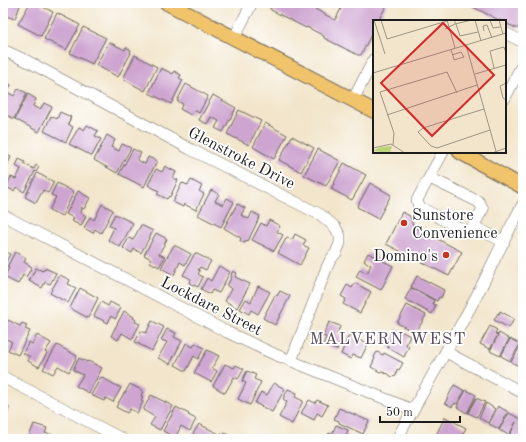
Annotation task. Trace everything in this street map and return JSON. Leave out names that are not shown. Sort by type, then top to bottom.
[{"type":"main road","points":[[167,3],[373,110]]},
{"type":"main road","points":[[464,153],[475,156],[523,187]]},
{"type":"street","points":[[234,38],[252,3]]},
{"type":"street","points":[[506,34],[523,42]]},
{"type":"street","name":"Glenstroke Drive","points":[[3,50],[29,62],[190,149],[321,215],[335,227],[340,236],[340,243],[336,253],[327,266],[291,361]]},
{"type":"street","points":[[353,100],[373,61]]},
{"type":"street","points":[[506,96],[523,63]]},
{"type":"street","points":[[430,178],[479,202],[483,209],[470,233],[419,207],[417,200],[442,153]]},
{"type":"street","points":[[397,439],[446,352],[523,204]]},
{"type":"street","name":"Lockdare Street","points":[[3,215],[227,332],[274,354],[413,410]]},
{"type":"street","points":[[473,226],[504,242]]},
{"type":"street","points":[[446,352],[523,393]]},
{"type":"street","points":[[3,377],[122,439]]},
{"type":"building","points":[[3,3],[21,3],[15,19],[3,15]]},
{"type":"building","points":[[30,3],[43,3],[41,6],[53,12],[41,36],[18,24]]},
{"type":"building","points":[[273,3],[306,3],[335,20],[344,3],[388,3],[379,20],[373,20],[373,31],[361,55],[358,55],[324,38],[324,36],[271,10],[270,8]]},
{"type":"building","points":[[470,3],[523,3],[523,19],[519,28],[516,28],[506,23],[506,20],[499,20],[469,5]]},
{"type":"building","points":[[57,13],[80,25],[66,50],[44,39]]},
{"type":"building","points":[[83,27],[106,38],[92,64],[70,53]]},
{"type":"building","points":[[109,42],[125,50],[126,47],[131,50],[131,53],[118,77],[96,65]]},
{"type":"building","points":[[135,55],[157,67],[145,91],[123,79]]},
{"type":"building","points":[[161,68],[173,74],[174,71],[181,75],[179,78],[183,80],[171,104],[149,93]]},
{"type":"building","points":[[3,81],[11,85],[7,92],[14,96],[18,89],[27,93],[14,119],[3,113]]},
{"type":"building","points":[[186,84],[208,96],[199,113],[194,110],[191,115],[180,109],[183,104],[177,101]]},
{"type":"building","points":[[28,94],[36,99],[33,106],[40,110],[44,103],[52,107],[39,132],[15,119]]},
{"type":"building","points":[[213,95],[236,108],[223,132],[215,128],[219,121],[211,117],[207,124],[199,120]]},
{"type":"building","points":[[239,110],[261,121],[249,145],[227,134]]},
{"type":"building","points":[[60,112],[71,117],[68,124],[73,127],[66,142],[44,131],[51,116],[57,119]]},
{"type":"building","points":[[265,123],[287,135],[274,159],[253,147]]},
{"type":"building","points":[[87,125],[98,131],[95,136],[101,139],[92,156],[69,144],[79,127],[84,130]]},
{"type":"building","points":[[107,135],[115,140],[111,147],[119,151],[122,144],[131,148],[117,173],[94,160]]},
{"type":"building","points":[[292,136],[314,148],[301,172],[279,160]]},
{"type":"building","points":[[133,149],[141,153],[137,160],[145,164],[148,157],[157,161],[144,187],[119,174]]},
{"type":"building","points":[[318,149],[340,161],[326,186],[304,175]]},
{"type":"building","points":[[3,153],[11,157],[4,172],[8,174],[3,184]]},
{"type":"building","points":[[19,159],[25,162],[24,164],[34,169],[36,165],[39,167],[36,172],[35,171],[24,192],[16,187],[14,191],[6,187],[11,177],[16,179],[21,169],[16,166]]},
{"type":"building","points":[[344,163],[366,175],[352,200],[331,189]]},
{"type":"building","points":[[165,166],[176,172],[173,178],[178,180],[170,197],[169,196],[167,199],[157,194],[159,191],[148,185],[156,169],[162,172]]},
{"type":"building","points":[[37,173],[54,182],[48,193],[43,190],[36,203],[25,197]]},
{"type":"building","points":[[191,180],[202,186],[199,191],[204,194],[196,210],[184,204],[183,207],[173,202],[182,183],[188,185]]},
{"type":"building","points":[[57,183],[74,192],[62,216],[49,210],[56,197],[51,195]]},
{"type":"building","points":[[370,183],[391,195],[378,219],[357,207]]},
{"type":"building","points":[[211,190],[219,194],[215,201],[223,205],[227,198],[234,202],[221,227],[198,215]]},
{"type":"building","points":[[78,191],[90,198],[84,209],[81,207],[80,208],[82,209],[81,213],[86,216],[81,226],[72,221],[74,218],[66,214]]},
{"type":"building","points":[[102,204],[113,210],[101,233],[95,229],[93,233],[84,228],[90,217],[94,220]]},
{"type":"building","points":[[237,204],[245,208],[241,215],[249,219],[252,212],[260,216],[248,241],[247,240],[245,243],[240,241],[241,238],[224,228]]},
{"type":"building","points":[[402,212],[410,216],[413,226],[462,252],[449,276],[386,244]]},
{"type":"building","points":[[115,214],[133,223],[120,247],[108,240],[114,228],[109,225]]},
{"type":"building","points":[[269,220],[280,226],[277,232],[283,235],[274,251],[252,240],[261,223],[266,226]]},
{"type":"building","points":[[141,225],[153,231],[141,253],[134,249],[132,253],[123,248],[129,238],[133,240]]},
{"type":"building","points":[[156,233],[167,239],[159,254],[165,257],[159,267],[150,262],[151,259],[144,255]]},
{"type":"building","points":[[295,234],[306,240],[303,245],[309,248],[300,265],[278,253],[287,237],[292,240]]},
{"type":"building","points":[[174,245],[191,254],[185,265],[180,262],[174,275],[161,268]]},
{"type":"building","points":[[3,247],[7,249],[6,252],[10,254],[3,268]]},
{"type":"building","points":[[15,252],[26,258],[24,262],[32,267],[26,277],[23,275],[18,284],[4,277],[9,268],[7,267]]},
{"type":"building","points":[[195,253],[211,261],[206,270],[200,267],[198,270],[200,271],[198,274],[203,277],[198,287],[189,283],[191,279],[183,275]]},
{"type":"building","points":[[368,253],[393,266],[381,290],[356,277],[360,269],[367,273],[371,265],[364,261]]},
{"type":"building","points":[[219,266],[230,272],[219,293],[212,290],[210,294],[201,289],[207,278],[211,281]]},
{"type":"building","points":[[36,268],[43,271],[45,268],[56,273],[50,284],[45,282],[42,288],[29,281]]},
{"type":"building","points":[[233,271],[237,273],[235,277],[250,284],[237,308],[225,301],[232,289],[227,286]]},
{"type":"building","points":[[60,275],[70,280],[68,284],[76,288],[68,303],[50,293]]},
{"type":"building","points":[[417,276],[444,290],[441,298],[439,297],[437,301],[411,287]]},
{"type":"building","points":[[355,283],[371,292],[360,313],[343,304],[346,299],[341,296],[347,285],[352,288]]},
{"type":"building","points":[[258,286],[270,292],[258,314],[251,310],[249,314],[240,309],[246,299],[251,302]]},
{"type":"building","points":[[80,288],[98,298],[88,318],[70,308]]},
{"type":"building","points":[[411,288],[434,300],[433,304],[436,305],[432,314],[405,299]]},
{"type":"building","points":[[280,291],[290,296],[275,325],[263,318],[275,295],[277,296]]},
{"type":"building","points":[[101,302],[108,306],[110,302],[121,308],[115,319],[111,316],[108,323],[94,316]]},
{"type":"building","points":[[407,305],[426,315],[416,333],[397,323]]},
{"type":"building","points":[[124,311],[134,317],[133,318],[136,320],[135,322],[140,324],[132,339],[122,333],[118,340],[111,336]]},
{"type":"building","points":[[500,311],[514,319],[509,328],[494,320]]},
{"type":"building","points":[[8,320],[20,326],[22,323],[27,325],[25,329],[30,331],[18,355],[8,350],[12,342],[3,337],[3,329]]},
{"type":"building","points":[[152,321],[164,327],[152,351],[135,342],[141,331],[146,333]]},
{"type":"building","points":[[329,322],[340,326],[337,334],[342,336],[337,350],[323,345],[326,337],[323,336]]},
{"type":"building","points":[[490,326],[497,330],[495,334],[498,335],[490,349],[480,344]]},
{"type":"building","points":[[167,329],[176,333],[174,337],[182,341],[170,364],[158,358],[167,342],[161,340]]},
{"type":"building","points":[[397,329],[410,336],[406,345],[409,346],[404,357],[383,343],[385,338],[390,341]]},
{"type":"building","points":[[499,333],[509,339],[500,356],[490,351]]},
{"type":"building","points":[[37,335],[51,343],[45,352],[47,353],[39,367],[28,361],[30,357],[23,353],[29,342],[32,344]]},
{"type":"building","points":[[349,335],[368,344],[361,358],[353,355],[351,359],[341,354]]},
{"type":"building","points":[[510,339],[520,344],[510,361],[501,356]]},
{"type":"building","points":[[186,343],[193,347],[195,343],[204,348],[198,359],[194,356],[186,371],[175,365]]},
{"type":"building","points":[[57,345],[77,356],[69,372],[58,366],[53,374],[43,369]]},
{"type":"building","points":[[521,345],[523,346],[523,364],[521,367],[511,362]]},
{"type":"building","points":[[207,350],[219,356],[212,368],[217,371],[211,382],[194,373]]},
{"type":"building","points":[[377,352],[383,355],[384,353],[403,363],[399,370],[397,369],[396,376],[392,377],[387,373],[386,374],[382,371],[380,372],[371,367]]},
{"type":"building","points":[[79,358],[102,368],[89,393],[76,386],[83,375],[73,370]]},
{"type":"building","points":[[225,364],[234,368],[236,365],[244,369],[238,379],[234,377],[225,393],[213,386]]},
{"type":"building","points":[[247,371],[256,375],[254,379],[261,382],[250,405],[238,399],[246,383],[242,381]]},
{"type":"building","points":[[101,377],[121,388],[113,402],[106,398],[104,401],[91,395]]},
{"type":"building","points":[[274,383],[285,389],[272,412],[255,403],[261,392],[267,395]]},
{"type":"building","points":[[130,384],[143,391],[141,401],[143,402],[137,413],[130,409],[127,413],[116,407]]},
{"type":"building","points":[[454,385],[465,391],[457,404],[455,403],[452,407],[445,403]]},
{"type":"building","points":[[288,389],[297,393],[295,397],[303,401],[292,424],[279,417],[287,402],[283,399]]},
{"type":"building","points":[[466,390],[476,395],[467,413],[457,407]]},
{"type":"building","points":[[151,395],[173,406],[160,430],[150,425],[155,417],[143,410]]},
{"type":"building","points":[[476,398],[485,402],[477,417],[468,413]]},
{"type":"building","points":[[309,400],[315,403],[317,400],[328,405],[322,416],[317,413],[314,420],[301,413]]},
{"type":"building","points":[[486,403],[495,409],[488,423],[479,418]]},
{"type":"building","points":[[3,405],[9,407],[3,427]]},
{"type":"building","points":[[498,406],[508,412],[499,429],[489,424]]},
{"type":"building","points":[[176,407],[196,419],[190,431],[181,426],[175,438],[163,431]]},
{"type":"building","points":[[339,408],[369,421],[363,434],[339,423],[339,421],[334,419]]},
{"type":"building","points":[[509,413],[523,420],[523,434],[520,439],[510,435],[516,422],[509,435],[499,430]]},
{"type":"building","points":[[445,417],[466,428],[460,439],[448,439],[437,433]]},
{"type":"building","points":[[34,424],[47,428],[45,433],[53,435],[51,439],[28,439]]},
{"type":"building","points":[[199,424],[219,434],[216,439],[194,439],[191,437]]},
{"type":"building","points":[[336,425],[348,430],[346,435],[354,439],[327,438],[329,433],[332,434]]},
{"type":"building","points":[[222,432],[238,439],[219,439]]},
{"type":"place","name":"Sunstore Convenience","points":[[404,223]]},
{"type":"place","name":"Domino's","points":[[446,255]]},
{"type":"district","name":"MALVERN WEST","points":[[388,338]]}]
